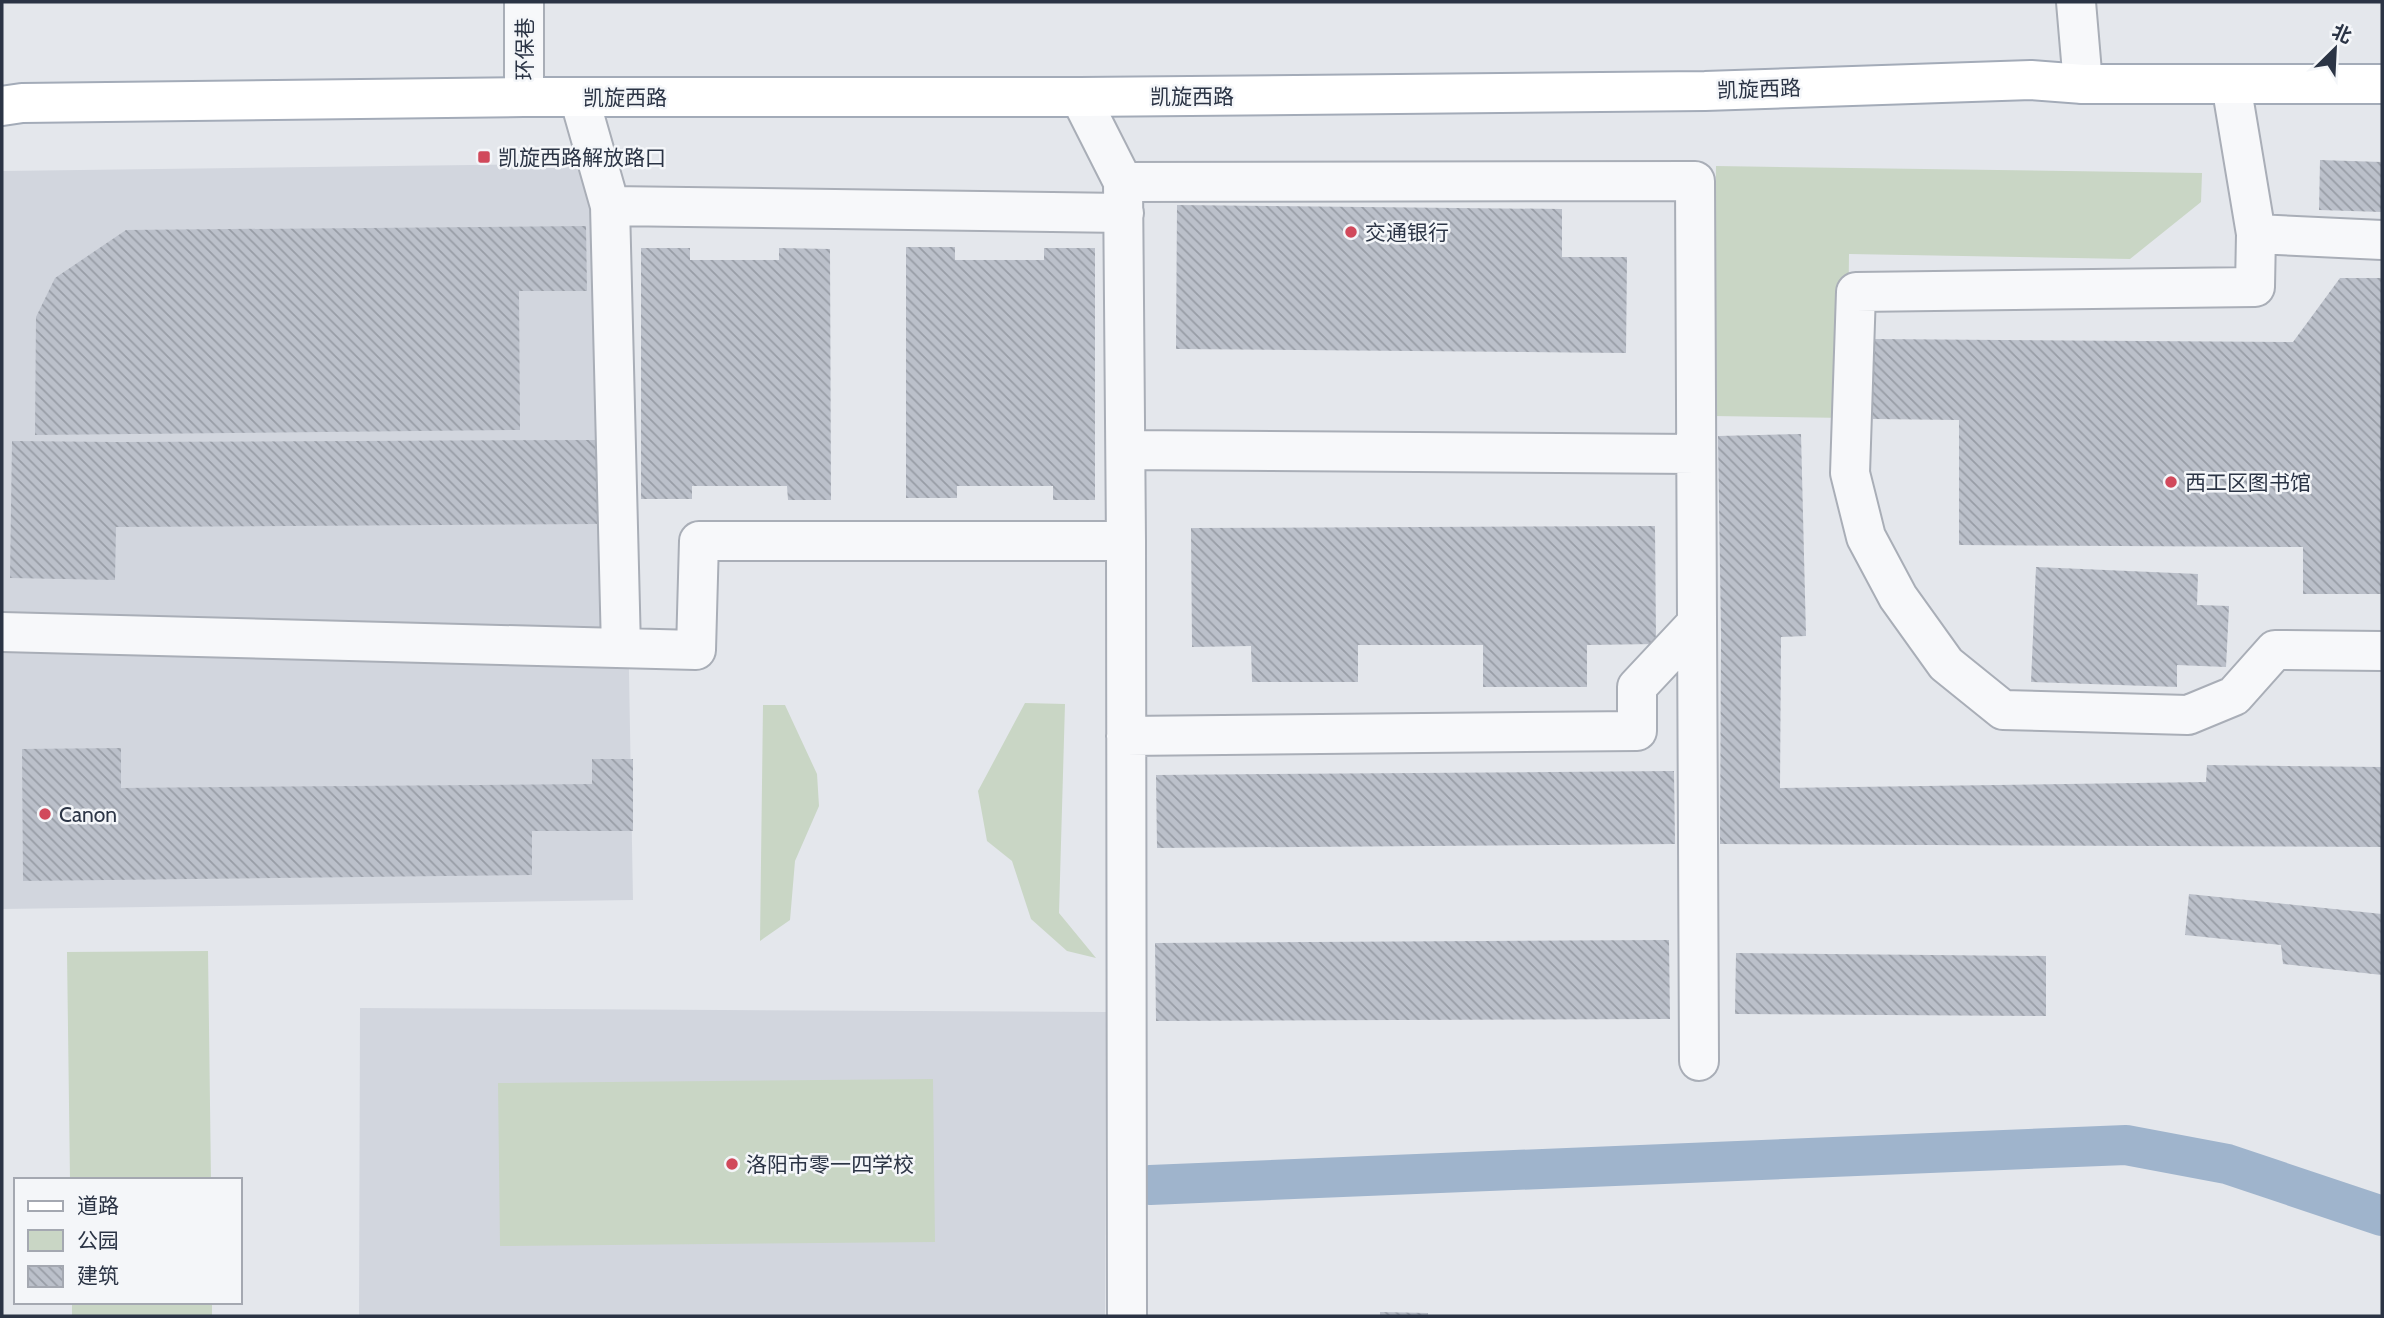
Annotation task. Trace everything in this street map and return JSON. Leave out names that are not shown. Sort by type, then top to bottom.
[{"type":"main road","name":"凯旋西路","points":[[2,106],[22,103],[524,97],[1080,97],[1706,91],[2031,80],[2083,84],[2382,84]]},
{"type":"street","name":"环保巷","points":[[524,2],[524,97]]},
{"type":"street","points":[[2076,2],[2083,84]]},
{"type":"street","points":[[2083,84],[2088,2]]},
{"type":"street","points":[[2231,84],[2256,234],[2255,286],[1856,292],[1850,473],[1866,537],[1898,597],[1946,664],[2003,710],[2188,715],[2234,696],[2274,650],[2382,652]]},
{"type":"street","points":[[579,97],[610,206],[621,648]]},
{"type":"street","points":[[1080,97],[1124,198],[1127,1316]]},
{"type":"street","points":[[610,206],[1124,198],[1695,181],[1699,1060]]},
{"type":"street","points":[[2256,234],[2382,240]]},
{"type":"street","points":[[1126,450],[1696,454]]},
{"type":"street","points":[[2,632],[696,650],[699,541],[1126,541]]},
{"type":"street","points":[[1126,736],[1637,731],[1637,687],[1696,624]]},
{"type":"shaded area","points":[[620,163],[633,900],[2,909],[2,171]]},
{"type":"shaded area","name":"洛阳市零一四学校","points":[[360,1008],[1106,1012],[1105,1316],[359,1316]]},
{"type":"green space","points":[[1716,166],[2202,173],[2201,202],[2130,259],[1849,254],[1847,418],[1713,416]]},
{"type":"green space","points":[[1025,703],[1065,704],[1059,913],[1096,958],[1067,951],[1031,919],[1012,861],[987,841],[978,791]]},
{"type":"green space","points":[[763,705],[785,705],[817,774],[819,806],[795,861],[790,920],[760,941]]},
{"type":"green space","points":[[208,951],[211,1178],[70,1178],[67,952]]},
{"type":"green space","points":[[933,1079],[935,1242],[500,1246],[498,1083]]},
{"type":"green space","points":[[72,1304],[212,1304],[212,1316],[72,1316]]},
{"type":"building","points":[[2320,160],[2382,162],[2382,212],[2319,210]]},
{"type":"building","points":[[1177,205],[1562,209],[1562,257],[1627,257],[1626,353],[1176,349]]},
{"type":"building","points":[[586,226],[587,291],[519,291],[520,430],[35,435],[36,317],[55,278],[126,230]]},
{"type":"building","points":[[906,247],[955,247],[955,260],[1044,260],[1044,248],[1095,248],[1095,500],[1053,500],[1053,486],[957,486],[957,498],[906,498]]},
{"type":"building","points":[[641,248],[690,248],[690,260],[779,260],[779,248],[830,249],[831,500],[788,500],[787,486],[692,486],[692,499],[641,499]]},
{"type":"building","name":"西工区图书馆","points":[[2340,278],[2382,278],[2382,594],[2303,594],[2303,547],[1959,545],[1959,420],[1873,419],[1873,339],[2293,342]]},
{"type":"building","points":[[1801,434],[1806,636],[1781,637],[1780,788],[2206,782],[2207,765],[2382,767],[2382,847],[1720,844],[1718,436]]},
{"type":"building","points":[[597,440],[598,524],[116,527],[115,580],[10,578],[12,441]]},
{"type":"building","points":[[1655,526],[1656,644],[1587,645],[1587,687],[1483,687],[1483,645],[1358,645],[1358,682],[1252,682],[1251,646],[1192,647],[1191,528]]},
{"type":"building","points":[[2036,567],[2198,574],[2197,605],[2229,606],[2226,667],[2177,665],[2177,687],[2031,682]]},
{"type":"building","points":[[121,748],[121,788],[592,784],[592,759],[633,759],[633,831],[532,831],[532,875],[23,881],[22,749]]},
{"type":"building","points":[[1674,771],[1675,844],[1157,848],[1156,775]]},
{"type":"building","points":[[2189,894],[2382,914],[2382,975],[2283,964],[2281,945],[2185,935]]},
{"type":"building","points":[[1669,940],[1670,1019],[1156,1021],[1155,943]]},
{"type":"building","points":[[1736,953],[2046,956],[2046,1016],[1735,1014]]},
{"type":"building","points":[[1380,1312],[1428,1313],[1428,1316],[1380,1316]]},
{"type":"waterway","points":[[1150,1185],[2126,1145],[2227,1164],[2382,1216]]},
{"type":"place","name":"凯旋西路解放路口","points":[[484,157]]},
{"type":"place","name":"交通银行","points":[[1351,232]]},
{"type":"place","name":"西工区图书馆","points":[[2171,482]]},
{"type":"place","name":"Canon","points":[[45,814]]},
{"type":"place","name":"洛阳市零一四学校","points":[[732,1164]]}]
